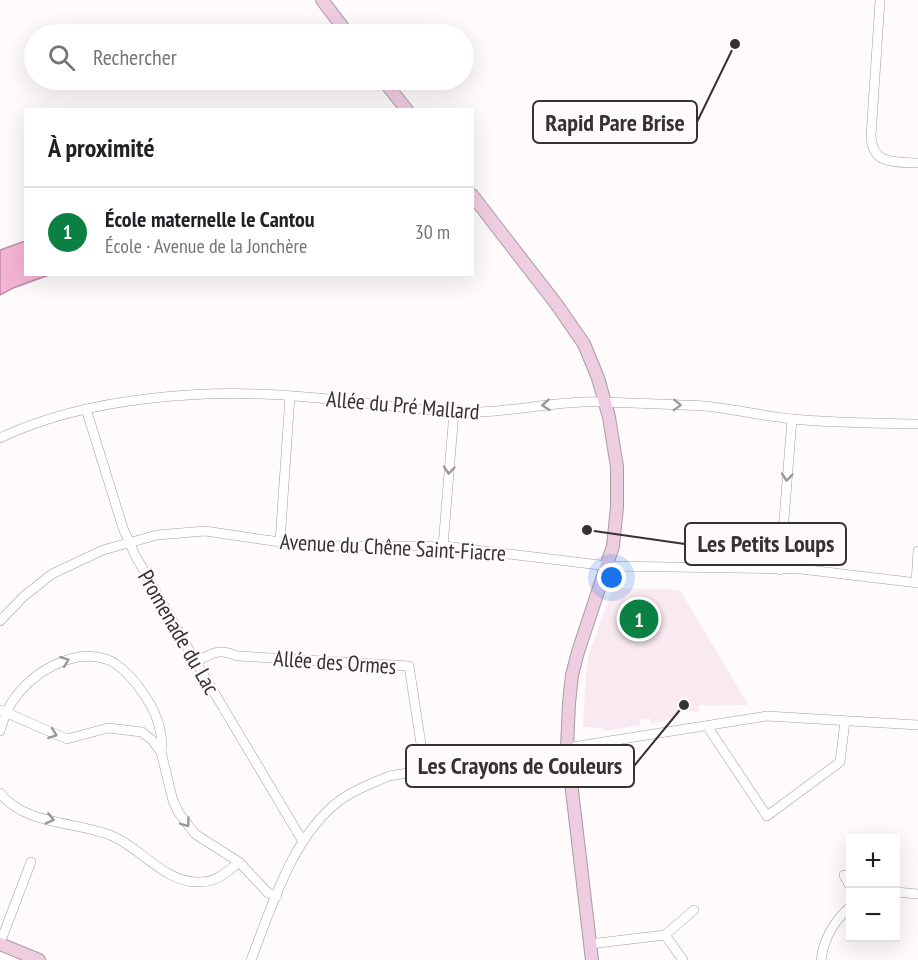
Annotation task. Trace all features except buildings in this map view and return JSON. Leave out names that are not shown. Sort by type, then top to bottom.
[{"type":"main road","points":[[322,1],[340,24]]},
{"type":"main road","points":[[391,90],[405,108]]},
{"type":"main road","points":[[474,198],[557,305],[584,344],[598,378],[609,417],[617,467],[617,507],[613,546],[572,675],[567,748],[592,960]]},
{"type":"main road","points":[[0,944],[39,960]]},
{"type":"street","points":[[880,0],[871,136],[873,149],[878,156],[890,162],[918,163]]},
{"type":"street","name":"Allée du Pré Mallard","points":[[0,438],[38,423],[86,409],[185,396],[291,396],[454,412],[492,412],[531,406],[604,402],[706,406],[792,419],[918,424]]},
{"type":"street","points":[[280,542],[291,396]]},
{"type":"street","name":"Promenade du Lac","points":[[86,409],[129,541],[196,662],[302,840]]},
{"type":"street","points":[[443,546],[454,412]]},
{"type":"street","points":[[780,570],[792,419]]},
{"type":"street","name":"Avenue du Chêne Saint-Fiacre","points":[[0,621],[23,597],[52,574],[103,549],[157,535],[205,531],[280,542],[340,546],[443,546],[608,566],[801,569],[917,583]]},
{"type":"street","points":[[917,583],[918,551]]},
{"type":"street","name":"Allée des Ormes","points":[[196,662],[213,652],[226,651],[237,656],[409,666],[425,770]]},
{"type":"street","points":[[0,731],[3,711],[26,685],[54,665],[80,655],[107,659],[134,680],[153,708],[163,740],[161,752]]},
{"type":"street","points":[[3,711],[67,739],[108,728],[142,732],[161,752],[173,801],[195,834],[239,862],[268,893],[277,896]]},
{"type":"street","points":[[251,960],[302,840],[340,800],[389,776],[766,716],[918,725]]},
{"type":"street","points":[[707,726],[767,816],[840,762],[845,721]]},
{"type":"street","points":[[0,793],[7,802],[24,813],[85,826],[113,836],[139,850],[164,872],[177,877],[198,882],[220,879],[239,862]]},
{"type":"street","points":[[0,944],[30,862]]},
{"type":"street","points":[[844,874],[846,878]]},
{"type":"street","points":[[900,892],[918,894]]},
{"type":"street","points":[[590,944],[665,935],[694,910]]},
{"type":"street","points":[[821,960],[824,943],[835,922],[846,912]]},
{"type":"street","points":[[665,935],[683,960]]},
{"type":"shaded area","points":[[24,241],[24,276],[46,276],[0,295],[0,250]]},
{"type":"shaded area","points":[[613,588],[680,590],[748,705],[699,705],[698,712],[679,711],[679,717],[651,724],[651,719],[641,719],[640,725],[604,731],[603,728],[583,727],[589,654]]},
{"type":"place","name":"Rapid Pare Brise","points":[[735,44]]},
{"type":"place","name":"Les Petits Loups","points":[[587,530]]},
{"type":"place","name":"École maternelle le Cantou","points":[[639,619]]},
{"type":"place","name":"Les Crayons de Couleurs","points":[[684,705]]}]
